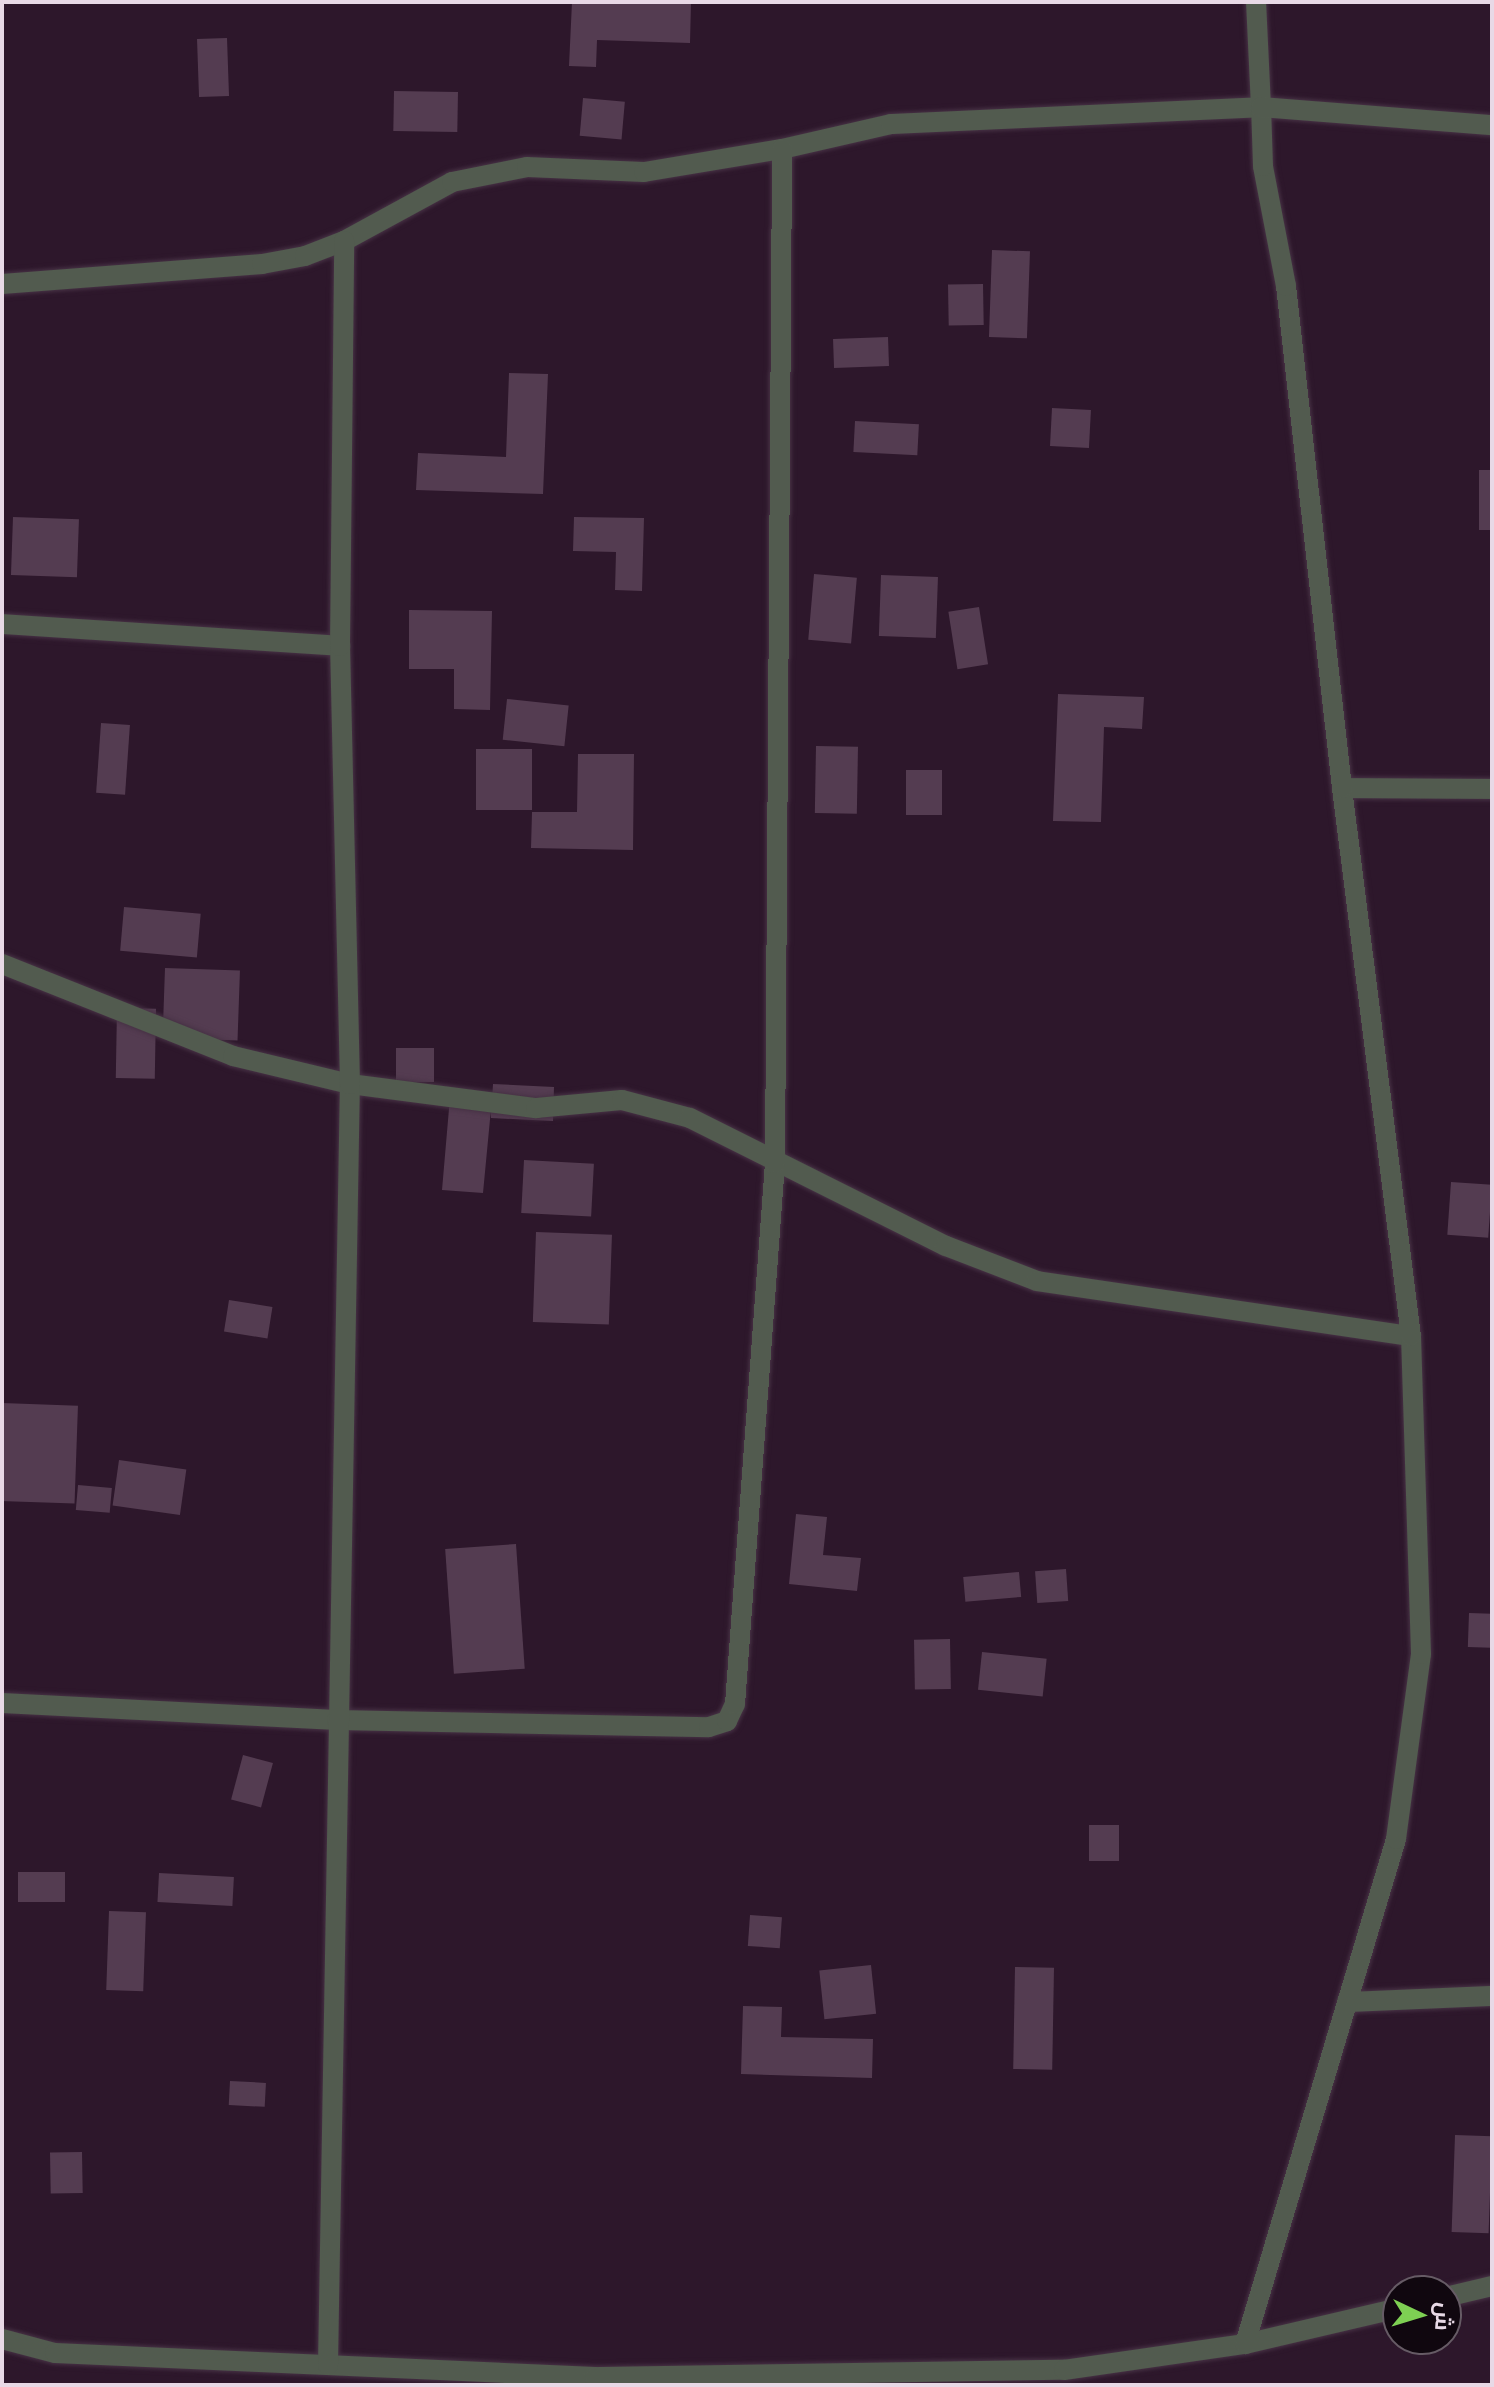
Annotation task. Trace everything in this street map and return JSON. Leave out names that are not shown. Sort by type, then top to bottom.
[{"type":"street","points":[[1245,2344],[1396,1839],[1421,1654],[1411,1336],[1342,788],[1286,286],[1263,166],[1256,2]]},
{"type":"street","points":[[2,284],[262,264],[305,256],[344,241],[452,182],[492,172],[527,167],[644,172],[782,149],[891,124],[1261,107],[1492,125]]},
{"type":"street","points":[[2,1703],[337,1720],[709,1727],[727,1721],[735,1704],[775,1163],[782,149]]},
{"type":"street","points":[[328,2365],[350,1084],[340,646],[344,241]]},
{"type":"street","points":[[2,624],[340,646]]},
{"type":"street","points":[[1342,788],[1492,789]]},
{"type":"street","points":[[2,964],[233,1056],[350,1084],[536,1108],[622,1100],[690,1118],[946,1246],[1037,1281],[1411,1336]]},
{"type":"street","points":[[1347,2002],[1492,1996]]},
{"type":"street","points":[[1462,2293],[1492,2286]]},
{"type":"street","points":[[2,2339],[55,2353],[595,2377],[1064,2370],[1245,2344],[1382,2312]]},
{"type":"building","points":[[572,2],[691,2],[690,43],[597,40],[596,67],[569,66]]},
{"type":"building","points":[[227,38],[229,96],[199,97],[197,39]]},
{"type":"building","points":[[394,91],[458,92],[457,132],[393,131]]},
{"type":"building","points":[[583,98],[625,102],[622,140],[580,136]]},
{"type":"building","points":[[992,250],[1030,251],[1027,338],[989,337]]},
{"type":"building","points":[[983,284],[984,325],[949,326],[948,285]]},
{"type":"building","points":[[888,337],[889,366],[834,368],[833,339]]},
{"type":"building","points":[[509,373],[548,374],[543,494],[416,490],[418,453],[506,457]]},
{"type":"building","points":[[1052,408],[1091,410],[1089,448],[1050,446]]},
{"type":"building","points":[[855,421],[919,424],[917,455],[853,452]]},
{"type":"building","points":[[1479,470],[1492,470],[1492,530],[1479,530]]},
{"type":"building","points":[[13,517],[79,519],[77,577],[11,575]]},
{"type":"building","points":[[574,517],[644,518],[642,591],[615,590],[616,552],[573,551]]},
{"type":"building","points":[[814,574],[857,578],[851,643],[808,640]]},
{"type":"building","points":[[881,575],[938,577],[936,638],[879,636]]},
{"type":"building","points":[[979,607],[988,664],[957,669],[948,612]]},
{"type":"building","points":[[409,610],[492,611],[490,710],[454,709],[454,669],[409,669]]},
{"type":"building","points":[[1058,694],[1144,697],[1142,729],[1104,727],[1101,822],[1053,821]]},
{"type":"building","points":[[507,699],[569,705],[564,746],[503,740]]},
{"type":"building","points":[[101,723],[130,725],[125,795],[96,793]]},
{"type":"building","points":[[816,746],[858,747],[857,814],[815,813]]},
{"type":"building","points":[[476,749],[532,749],[532,810],[476,810]]},
{"type":"building","points":[[578,754],[634,754],[633,850],[531,848],[532,812],[577,812]]},
{"type":"building","points":[[906,770],[942,770],[942,815],[906,815]]},
{"type":"building","points":[[124,907],[201,914],[197,958],[120,951]]},
{"type":"building","points":[[165,968],[240,971],[238,1041],[163,1038]]},
{"type":"building","points":[[117,1008],[156,1009],[155,1079],[116,1078]]},
{"type":"building","points":[[396,1048],[434,1048],[434,1082],[396,1082]]},
{"type":"building","points":[[493,1084],[554,1087],[553,1121],[491,1118],[491,1109],[483,1193],[442,1190],[450,1097],[492,1100]]},
{"type":"building","points":[[524,1160],[594,1164],[591,1217],[521,1213]]},
{"type":"building","points":[[1451,1182],[1492,1185],[1488,1238],[1447,1235]]},
{"type":"building","points":[[536,1232],[612,1235],[609,1325],[533,1322]]},
{"type":"building","points":[[229,1300],[272,1307],[267,1338],[224,1332]]},
{"type":"building","points":[[2,1403],[78,1406],[75,1504],[2,1501]]},
{"type":"building","points":[[119,1460],[186,1469],[180,1515],[113,1506]]},
{"type":"building","points":[[78,1485],[112,1488],[110,1513],[76,1510]]},
{"type":"building","points":[[796,1514],[827,1517],[823,1555],[861,1558],[857,1591],[789,1584]]},
{"type":"building","points":[[516,1544],[525,1669],[454,1674],[445,1549]]},
{"type":"building","points":[[1066,1569],[1068,1601],[1037,1603],[1035,1571]]},
{"type":"building","points":[[1019,1572],[1021,1597],[965,1602],[963,1577]]},
{"type":"building","points":[[1469,1613],[1492,1614],[1491,1648],[1468,1647]]},
{"type":"building","points":[[950,1639],[951,1689],[915,1690],[914,1640]]},
{"type":"building","points":[[982,1652],[1047,1659],[1043,1697],[978,1690]]},
{"type":"building","points":[[243,1755],[273,1763],[261,1807],[231,1799]]},
{"type":"building","points":[[1089,1825],[1119,1825],[1119,1861],[1089,1861]]},
{"type":"building","points":[[18,1872],[65,1872],[65,1902],[18,1902]]},
{"type":"building","points":[[159,1873],[234,1877],[232,1906],[157,1902]]},
{"type":"building","points":[[109,1911],[146,1912],[143,1991],[106,1990]]},
{"type":"building","points":[[750,1915],[782,1917],[780,1948],[748,1946]]},
{"type":"building","points":[[871,1965],[876,2014],[824,2019],[819,1970]]},
{"type":"building","points":[[1015,1967],[1054,1968],[1052,2070],[1013,2069]]},
{"type":"building","points":[[743,2006],[782,2007],[781,2037],[873,2039],[872,2078],[741,2074]]},
{"type":"building","points":[[230,2081],[266,2083],[265,2107],[229,2105]]},
{"type":"building","points":[[1455,2135],[1492,2136],[1489,2233],[1452,2232]]},
{"type":"building","points":[[82,2152],[83,2193],[51,2194],[50,2153]]}]
